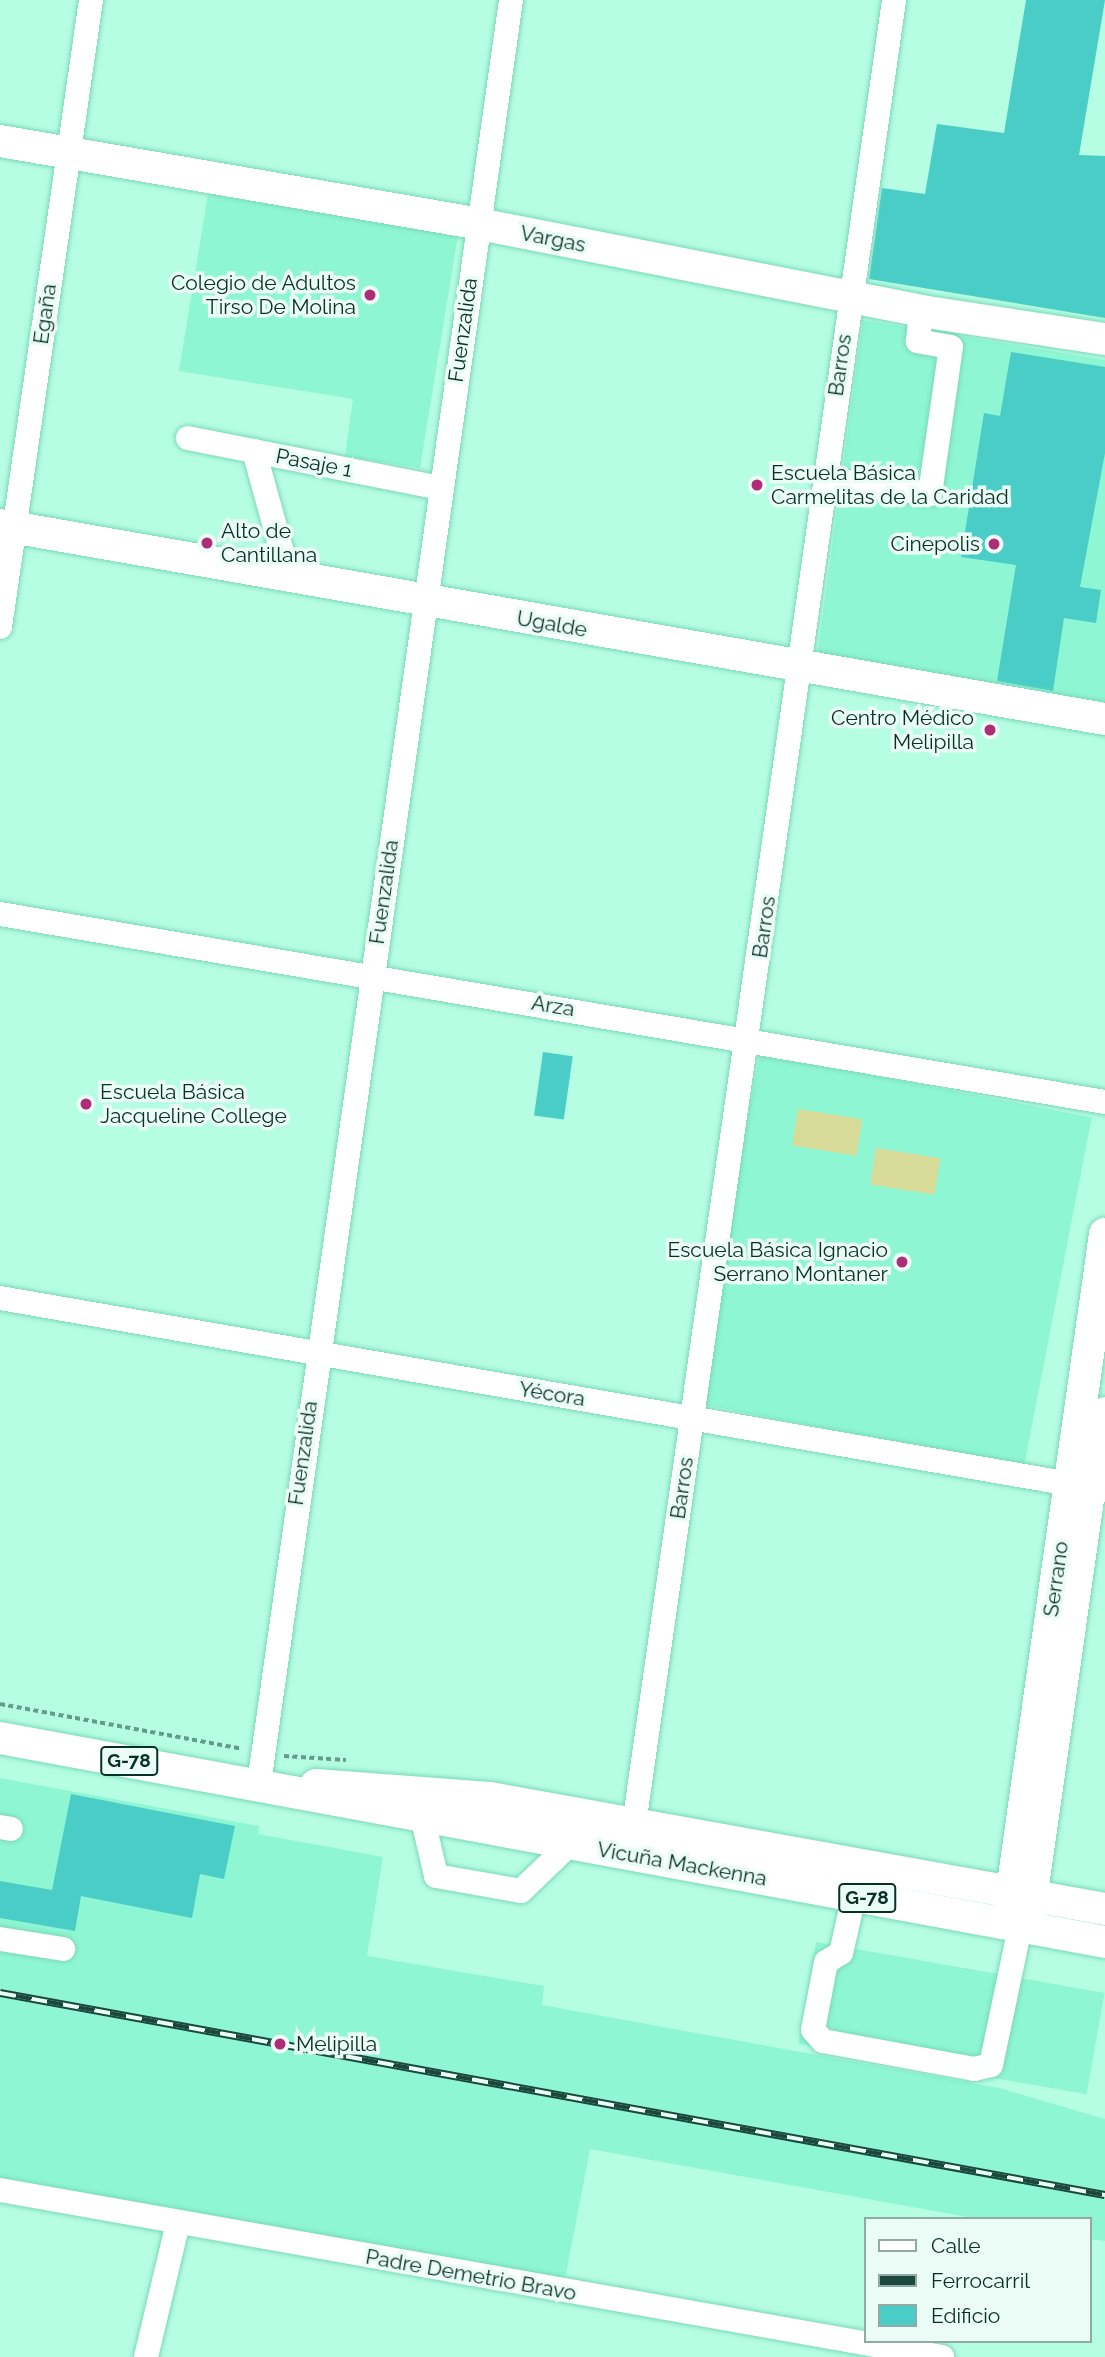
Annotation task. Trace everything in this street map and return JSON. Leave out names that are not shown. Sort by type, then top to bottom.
[{"type":"main road","name":"Vargas","points":[[0,141],[478,224],[921,312],[1105,339]]},
{"type":"main road","name":"Ugalde","points":[[7,526],[1105,719]]},
{"type":"main road","name":"Serrano","points":[[1020,1927],[1089,1487],[1105,1234]]},
{"type":"main road","name":"Vicuña Mackenna","points":[[0,1738],[259,1784],[423,1820],[570,1844],[632,1839],[1105,1909]]},
{"type":"main road","name":"Vicuña Mackenna","points":[[259,1784],[428,1789],[854,1896],[1105,1942]]},
{"type":"street","name":"Egaña","points":[[0,627],[7,526],[91,0]]},
{"type":"street","name":"Fuenzalida","points":[[259,1784],[317,1355],[511,0]]},
{"type":"street","name":"Barros","points":[[632,1839],[749,1038],[894,0]]},
{"type":"street","points":[[825,479],[930,494],[951,346],[918,341],[921,312]]},
{"type":"street","name":"Pasaje 1","points":[[188,438],[440,488]]},
{"type":"street","points":[[254,451],[289,577]]},
{"type":"street","name":"Arza","points":[[0,914],[372,978],[749,1038],[1105,1102]]},
{"type":"street","name":"Yécora","points":[[0,1298],[1089,1487]]},
{"type":"street","name":"Serrano","points":[[1089,1487],[1105,1409]]},
{"type":"street","points":[[423,1820],[436,1875],[521,1891],[570,1844]]},
{"type":"street","points":[[854,1896],[841,1953],[826,1962],[813,2030],[837,2043],[974,2069],[991,2065],[1020,1927]]},
{"type":"street","points":[[0,1939],[64,1949]]},
{"type":"street","name":"Padre Demetrio Bravo","points":[[0,2190],[942,2357]]},
{"type":"street","points":[[146,2357],[178,2223]]},
{"type":"shaded area","points":[[208,194],[458,235],[420,468],[345,456],[353,399],[179,371]]},
{"type":"shaded area","points":[[863,320],[1105,360],[1105,706],[817,657]]},
{"type":"shaded area","name":"Escuela Básica Ignacio Serrano Montaner","points":[[760,1053],[1092,1117],[1024,1467],[692,1402]]},
{"type":"shaded area","points":[[798,1109],[862,1119],[856,1156],[792,1146]]},
{"type":"shaded area","points":[[876,1148],[940,1158],[934,1195],[870,1185]]},
{"type":"shaded area","points":[[0,1778],[259,1826],[258,1834],[383,1857],[367,1956],[544,1986],[542,2005],[999,2088],[1105,2119],[1105,2241],[1091,2239],[1091,2217],[968,2217],[590,2149],[565,2279],[0,2178]]},
{"type":"shaded area","points":[[816,1942],[1105,1993],[1087,2094],[798,2043]]},
{"type":"building","points":[[1026,0],[1105,0],[1079,155],[1105,156],[1105,318],[869,279],[882,188],[925,194],[937,124],[1004,133]]},
{"type":"building","points":[[1011,352],[1105,367],[1105,453],[1080,587],[1101,590],[1096,623],[1064,618],[1053,691],[997,681],[1016,565],[961,557],[984,413],[1000,416]]},
{"type":"building","points":[[543,1052],[573,1056],[564,1120],[534,1115]]},
{"type":"building","points":[[71,1794],[235,1826],[224,1879],[200,1874],[192,1918],[81,1896],[75,1931],[0,1918],[0,1881],[52,1890]]},
{"type":"railway","points":[[0,1993],[1105,2195]]},
{"type":"place","name":"Colegio de Adultos Tirso De Molina","points":[[370,295]]},
{"type":"place","name":"Escuela Básica Carmelitas de la Caridad","points":[[757,485]]},
{"type":"place","name":"Alto de Cantillana","points":[[207,543]]},
{"type":"place","name":"Cinepolis","points":[[994,544]]},
{"type":"place","name":"Centro Médico Melipilla","points":[[990,730]]},
{"type":"place","name":"Escuela Básica Jacqueline College","points":[[86,1104]]},
{"type":"place","name":"Escuela Básica Ignacio Serrano Montaner","points":[[902,1262]]},
{"type":"place","name":"Melipilla","points":[[280,2044]]}]
